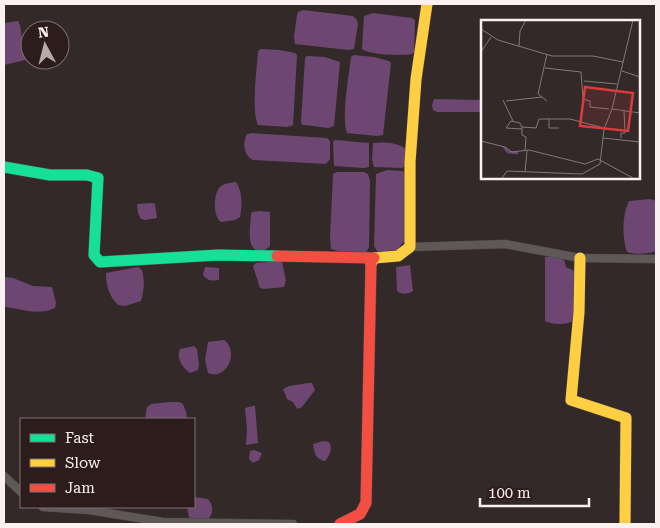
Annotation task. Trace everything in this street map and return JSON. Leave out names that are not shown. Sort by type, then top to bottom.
[{"type":"street","points":[[410,247],[410,162],[416,79],[427,4]]},
{"type":"street","points":[[4,167],[50,176],[88,175],[98,178],[94,255],[100,262],[218,256],[374,258],[398,256],[410,247],[505,244],[580,258],[656,259]]},
{"type":"street","points":[[340,524],[362,514],[366,503],[370,268],[374,258]]},
{"type":"street","points":[[580,258],[579,312],[572,400],[626,418],[624,524]]},
{"type":"street","points":[[4,476],[20,491]]},
{"type":"street","points":[[58,508],[89,510],[163,522],[293,524]]},
{"type":"shaded area","points":[[303,10],[353,16],[358,24],[354,49],[348,50],[295,44],[297,15],[298,12]]},
{"type":"shaded area","points":[[373,13],[415,20],[414,52],[412,54],[379,54],[362,49],[364,16]]},
{"type":"shaded area","points":[[18,21],[20,25],[20,61],[4,65],[4,23]]},
{"type":"shaded area","points":[[261,49],[280,50],[297,55],[293,125],[287,127],[258,125],[255,109],[255,89],[258,51]]},
{"type":"shaded area","points":[[354,55],[374,57],[391,63],[383,135],[347,133],[345,126],[346,96],[351,57]]},
{"type":"shaded area","points":[[307,56],[325,57],[340,62],[334,126],[328,128],[302,125],[305,58]]},
{"type":"shaded area","points":[[434,99],[481,100],[481,112],[437,112],[433,110]]},
{"type":"shaded area","points":[[247,134],[327,138],[330,141],[330,159],[326,164],[253,160],[248,156],[244,145]]},
{"type":"shaded area","points":[[335,140],[369,143],[369,167],[334,166],[333,142]]},
{"type":"shaded area","points":[[373,143],[391,143],[403,147],[407,150],[405,166],[402,168],[374,167],[372,160]]},
{"type":"shaded area","points":[[387,170],[403,171],[406,175],[406,239],[397,250],[381,252],[377,251],[374,246],[376,174]]},
{"type":"shaded area","points":[[337,172],[364,172],[368,174],[370,181],[369,247],[366,253],[342,252],[331,249],[333,174]]},
{"type":"shaded area","points":[[236,182],[241,195],[240,217],[235,220],[221,222],[215,211],[216,195],[223,185]]},
{"type":"shaded area","points":[[650,199],[656,201],[656,251],[642,254],[627,252],[624,240],[624,226],[625,213],[629,201]]},
{"type":"shaded area","points":[[137,204],[155,204],[157,218],[141,219]]},
{"type":"shaded area","points":[[252,212],[270,212],[270,246],[259,251],[252,246],[250,235],[251,214]]},
{"type":"shaded area","points":[[555,256],[564,260],[566,267],[575,271],[574,321],[563,324],[545,321],[545,257]]},
{"type":"shaded area","points":[[282,261],[286,281],[284,287],[260,288],[253,266],[256,263]]},
{"type":"shaded area","points":[[410,265],[413,291],[401,293],[397,291],[396,267]]},
{"type":"shaded area","points":[[138,267],[142,270],[144,278],[141,301],[125,306],[118,305],[109,291],[106,273]]},
{"type":"shaded area","points":[[205,267],[219,268],[219,280],[206,278],[203,275]]},
{"type":"shaded area","points":[[4,277],[13,278],[33,286],[52,287],[56,303],[55,308],[36,312],[5,307]]},
{"type":"shaded area","points":[[224,340],[231,351],[229,363],[221,373],[208,373],[205,360],[208,342]]},
{"type":"shaded area","points":[[194,346],[197,349],[199,365],[198,370],[190,373],[180,362],[179,352],[180,349]]},
{"type":"shaded area","points":[[312,383],[315,390],[302,407],[297,409],[293,402],[287,399],[283,389],[289,386]]},
{"type":"shaded area","points":[[179,402],[183,404],[187,418],[145,418],[147,407],[151,404]]},
{"type":"shaded area","points":[[255,406],[258,443],[246,445],[245,408]]},
{"type":"shaded area","points":[[323,441],[329,442],[331,447],[330,454],[325,461],[315,453],[313,444]]},
{"type":"shaded area","points":[[254,450],[262,453],[259,460],[253,463],[249,459],[250,451]]},
{"type":"shaded area","points":[[195,497],[210,501],[212,511],[209,518],[189,517],[187,508],[195,508]]},
{"type":"traffic: fast","points":[[4,167],[50,175],[87,175],[98,178],[94,255],[100,262],[218,255],[277,256]]},
{"type":"traffic: slow","points":[[371,264],[374,258],[398,256],[410,247],[410,162],[416,79],[427,4]]},
{"type":"traffic: slow","points":[[580,258],[579,312],[571,400],[626,418],[625,524]]},
{"type":"traffic: jam","points":[[277,256],[374,258]]},
{"type":"traffic: jam","points":[[340,524],[360,514],[366,503],[371,264]]}]
